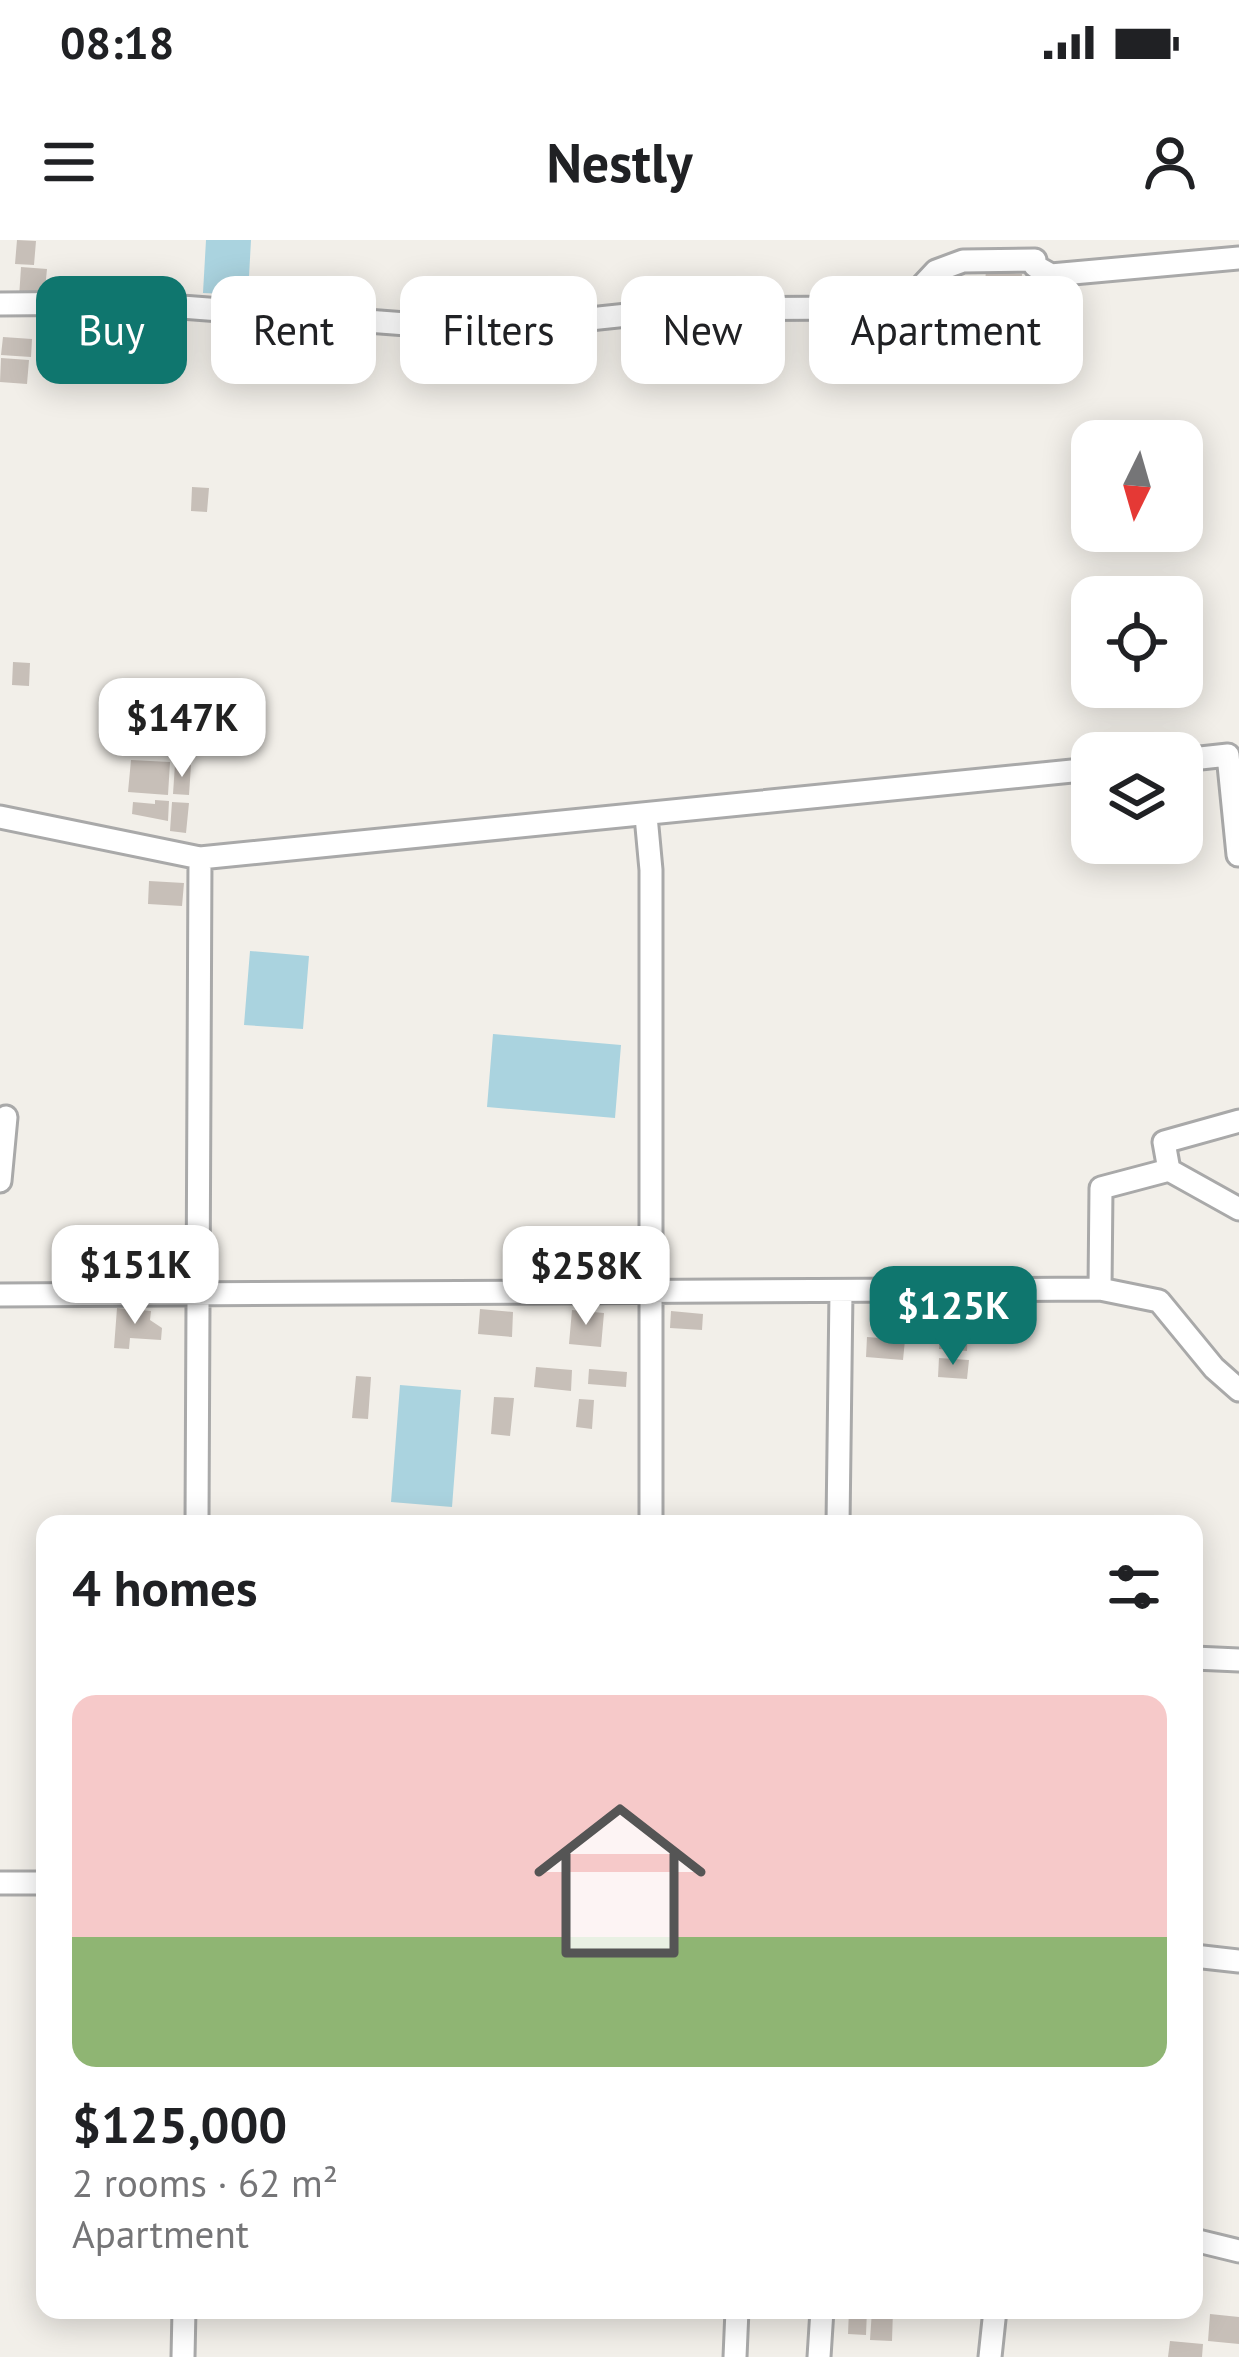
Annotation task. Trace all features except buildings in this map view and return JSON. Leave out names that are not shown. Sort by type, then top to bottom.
[{"type":"street","points":[[0,304],[128,303],[486,330],[684,309],[864,308],[907,302],[936,271],[963,261],[1037,250],[1035,266],[1052,275],[1239,258]]},
{"type":"street","points":[[1203,758],[1228,755],[1239,858]]},
{"type":"street","points":[[0,817],[200,858],[1071,771]]},
{"type":"street","points":[[646,816],[651,871],[651,1515]]},
{"type":"street","points":[[197,1515],[202,1294],[200,858]]},
{"type":"street","points":[[0,1181],[7,1117]]},
{"type":"street","points":[[1169,1170],[1164,1142],[1239,1121]]},
{"type":"street","points":[[1100,1289],[1101,1188],[1169,1170],[1239,1209]]},
{"type":"street","points":[[0,1295],[1100,1289],[1160,1300],[1214,1369],[1239,1390]]},
{"type":"street","points":[[838,1515],[842,1292]]},
{"type":"street","points":[[1203,1658],[1239,1660]]},
{"type":"street","points":[[0,1883],[36,1883]]},
{"type":"street","points":[[1203,1957],[1239,1961]]},
{"type":"street","points":[[1203,2242],[1239,2251]]},
{"type":"street","points":[[184,2319],[184,2357]]},
{"type":"street","points":[[735,2357],[737,2319]]},
{"type":"street","points":[[819,2357],[821,2319]]},
{"type":"street","points":[[990,2357],[994,2319]]},
{"type":"water","points":[[206,240],[251,240],[249,276],[211,276],[211,293],[203,293]]},
{"type":"water","points":[[250,951],[309,956],[303,1029],[244,1025]]},
{"type":"water","points":[[493,1034],[621,1045],[615,1118],[487,1107]]},
{"type":"water","points":[[400,1385],[461,1390],[452,1507],[391,1502]]}]
